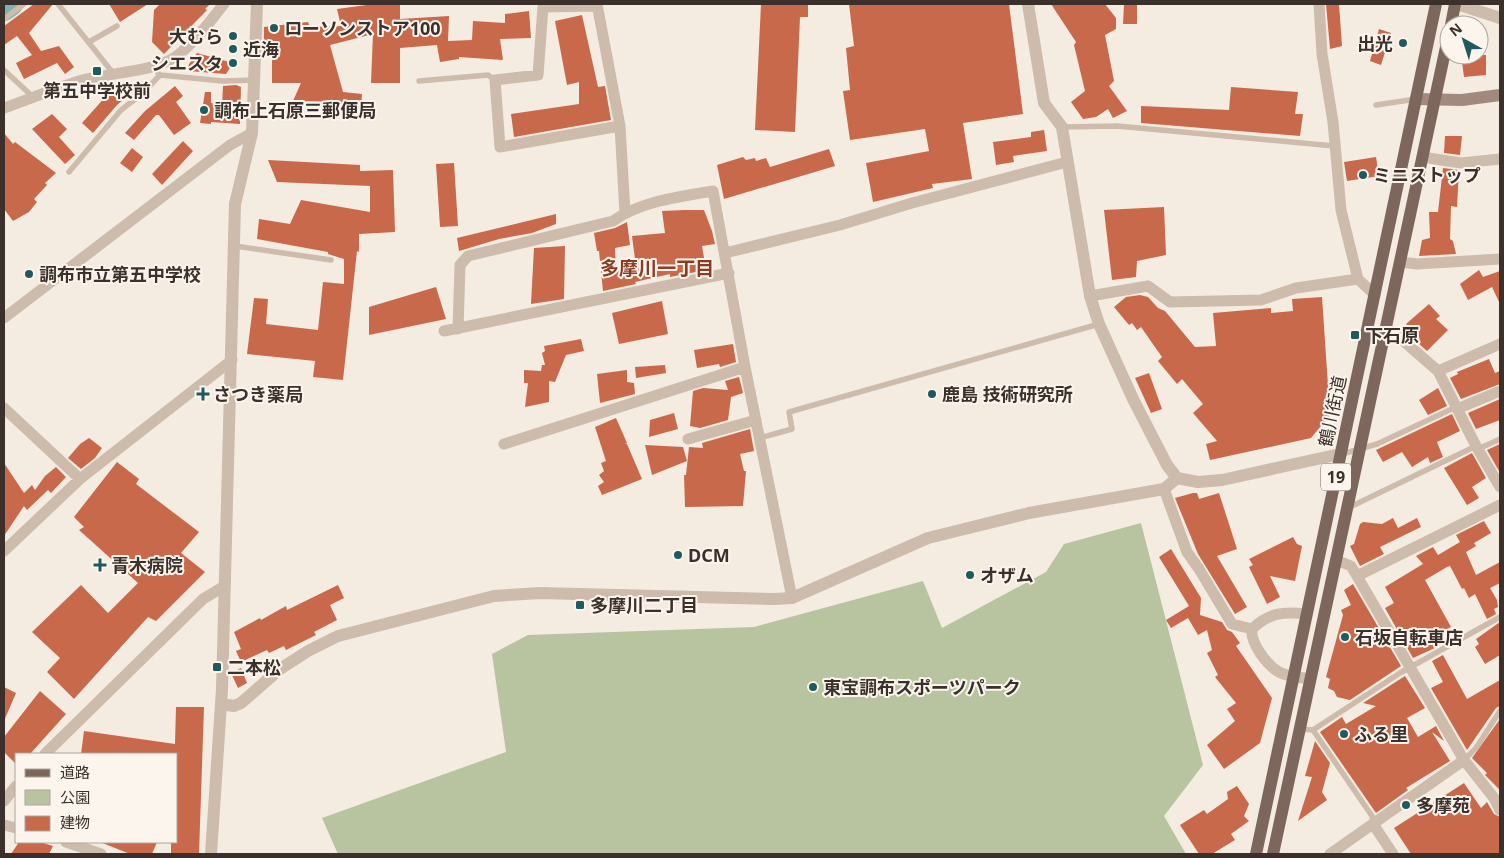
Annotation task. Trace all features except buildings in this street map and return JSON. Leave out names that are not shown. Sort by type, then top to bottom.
[{"type":"main road","name":"鶴川街道","points":[[1256,854],[1436,4]]},
{"type":"main road","name":"鶴川街道","points":[[1273,854],[1442,65]]},
{"type":"main road","points":[[1416,99],[1434,101],[1462,100],[1500,95]]},
{"type":"street","points":[[4,108],[79,81],[113,73],[157,71],[178,55],[203,31],[224,4]]},
{"type":"street","points":[[211,854],[221,704],[223,587],[236,204],[252,133],[257,4]]},
{"type":"street","points":[[1028,4],[1044,103],[1062,127],[1090,296],[1099,324],[1150,433],[1177,478],[1198,482],[1222,480],[1340,454]]},
{"type":"street","points":[[1319,4],[1322,54],[1340,210],[1358,279],[1375,295]]},
{"type":"street","points":[[1456,4],[1500,18]]},
{"type":"street","points":[[620,126],[500,147],[495,80],[538,75],[543,7],[597,5],[620,126],[625,212]]},
{"type":"street","points":[[4,318],[230,146],[252,133]]},
{"type":"street","points":[[1422,157],[1461,163],[1500,159]]},
{"type":"street","points":[[725,253],[840,225],[912,203],[1067,162]]},
{"type":"street","points":[[458,329],[460,265],[468,256],[613,221],[625,212],[661,201],[713,191],[745,367],[792,598]]},
{"type":"street","points":[[1400,262],[1417,264],[1500,259]]},
{"type":"street","points":[[444,331],[729,273]]},
{"type":"street","points":[[1090,296],[1148,286],[1170,302],[1261,300],[1296,288],[1358,279]]},
{"type":"street","points":[[1385,333],[1399,337],[1438,371],[1477,447],[1500,486]]},
{"type":"street","points":[[1438,371],[1500,344]]},
{"type":"street","points":[[4,551],[80,479],[232,360]]},
{"type":"street","points":[[504,444],[745,367]]},
{"type":"street","points":[[1456,408],[1500,392]]},
{"type":"street","points":[[4,408],[80,479]]},
{"type":"street","points":[[688,438],[756,420]]},
{"type":"street","points":[[221,704],[234,706],[242,702],[280,669],[308,651],[338,636],[494,596],[530,593],[792,598],[928,538],[1029,513],[1164,489],[1177,478]]},
{"type":"street","points":[[1164,489],[1187,552],[1232,624],[1252,629]]},
{"type":"street","points":[[1357,576],[1500,505]]},
{"type":"street","points":[[1336,560],[1351,566],[1464,760],[1497,795],[1500,810]]},
{"type":"street","points":[[46,753],[203,599],[223,587]]},
{"type":"street","points":[[1306,614],[1287,611],[1274,613],[1252,629],[1251,636],[1270,664],[1279,672],[1310,679]]},
{"type":"street","points":[[1330,854],[1464,760]]},
{"type":"street","points":[[4,801],[15,787]]},
{"type":"street","points":[[1373,824],[1393,854]]},
{"type":"street","points":[[69,843],[102,854]]},
{"type":"lane","points":[[4,19],[24,4]]},
{"type":"lane","points":[[58,4],[113,73]]},
{"type":"lane","points":[[89,42],[118,26]]},
{"type":"lane","points":[[4,70],[33,98]]},
{"type":"lane","points":[[69,172],[120,110],[142,94],[157,71],[223,81],[255,80]]},
{"type":"lane","points":[[419,81],[488,75],[495,80]]},
{"type":"lane","points":[[1376,106],[1416,99]]},
{"type":"lane","points":[[1062,127],[1117,126],[1334,146]]},
{"type":"lane","points":[[235,246],[331,260]]},
{"type":"lane","points":[[760,438],[792,429],[789,412],[1099,324]]},
{"type":"lane","points":[[1340,454],[1378,444],[1456,408]]},
{"type":"lane","points":[[1348,508],[1477,447],[1500,439]]},
{"type":"lane","points":[[1300,729],[1313,730],[1410,667],[1500,617]]},
{"type":"lane","points":[[1464,760],[1476,748],[1500,711]]},
{"type":"lane","points":[[1313,730],[1372,816],[1373,824]]},
{"type":"green space","points":[[1141,523],[1203,765],[1164,816],[1186,854],[338,854],[322,818],[506,752],[492,654],[528,635],[754,627],[923,581],[942,628],[1046,572],[1064,544]]},
{"type":"waterway","points":[[4,9],[11,4]]},
{"type":"place","name":"ローソンストア100","points":[[274,28]]},
{"type":"place","name":"大むら","points":[[233,36]]},
{"type":"place","name":"出光","points":[[1403,43]]},
{"type":"place","name":"近海","points":[[233,49]]},
{"type":"place","name":"シエスタ","points":[[233,63]]},
{"type":"place","name":"第五中学校前","points":[[97,71]]},
{"type":"place","name":"調布上石原三郵便局","points":[[204,110]]},
{"type":"place","name":"ミニストップ","points":[[1363,175]]},
{"type":"place","name":"調布市立第五中学校","points":[[29,274]]},
{"type":"place","name":"下石原","points":[[1355,335]]},
{"type":"place","name":"さつき薬局","points":[[203,394]]},
{"type":"place","name":"鹿島 技術研究所","points":[[932,394]]},
{"type":"place","name":"DCM","points":[[678,555]]},
{"type":"place","name":"青木病院","points":[[100,565]]},
{"type":"place","name":"オザム","points":[[970,575]]},
{"type":"place","name":"多摩川二丁目","points":[[580,605]]},
{"type":"place","name":"石坂自転車店","points":[[1345,637]]},
{"type":"place","name":"二本松","points":[[217,667]]},
{"type":"place","name":"東宝調布スポーツパーク","points":[[813,687]]},
{"type":"place","name":"ふる里","points":[[1344,734]]},
{"type":"place","name":"多摩苑","points":[[1406,805]]},
{"type":"district","name":"多摩川一丁目","points":[[657,268]]}]
